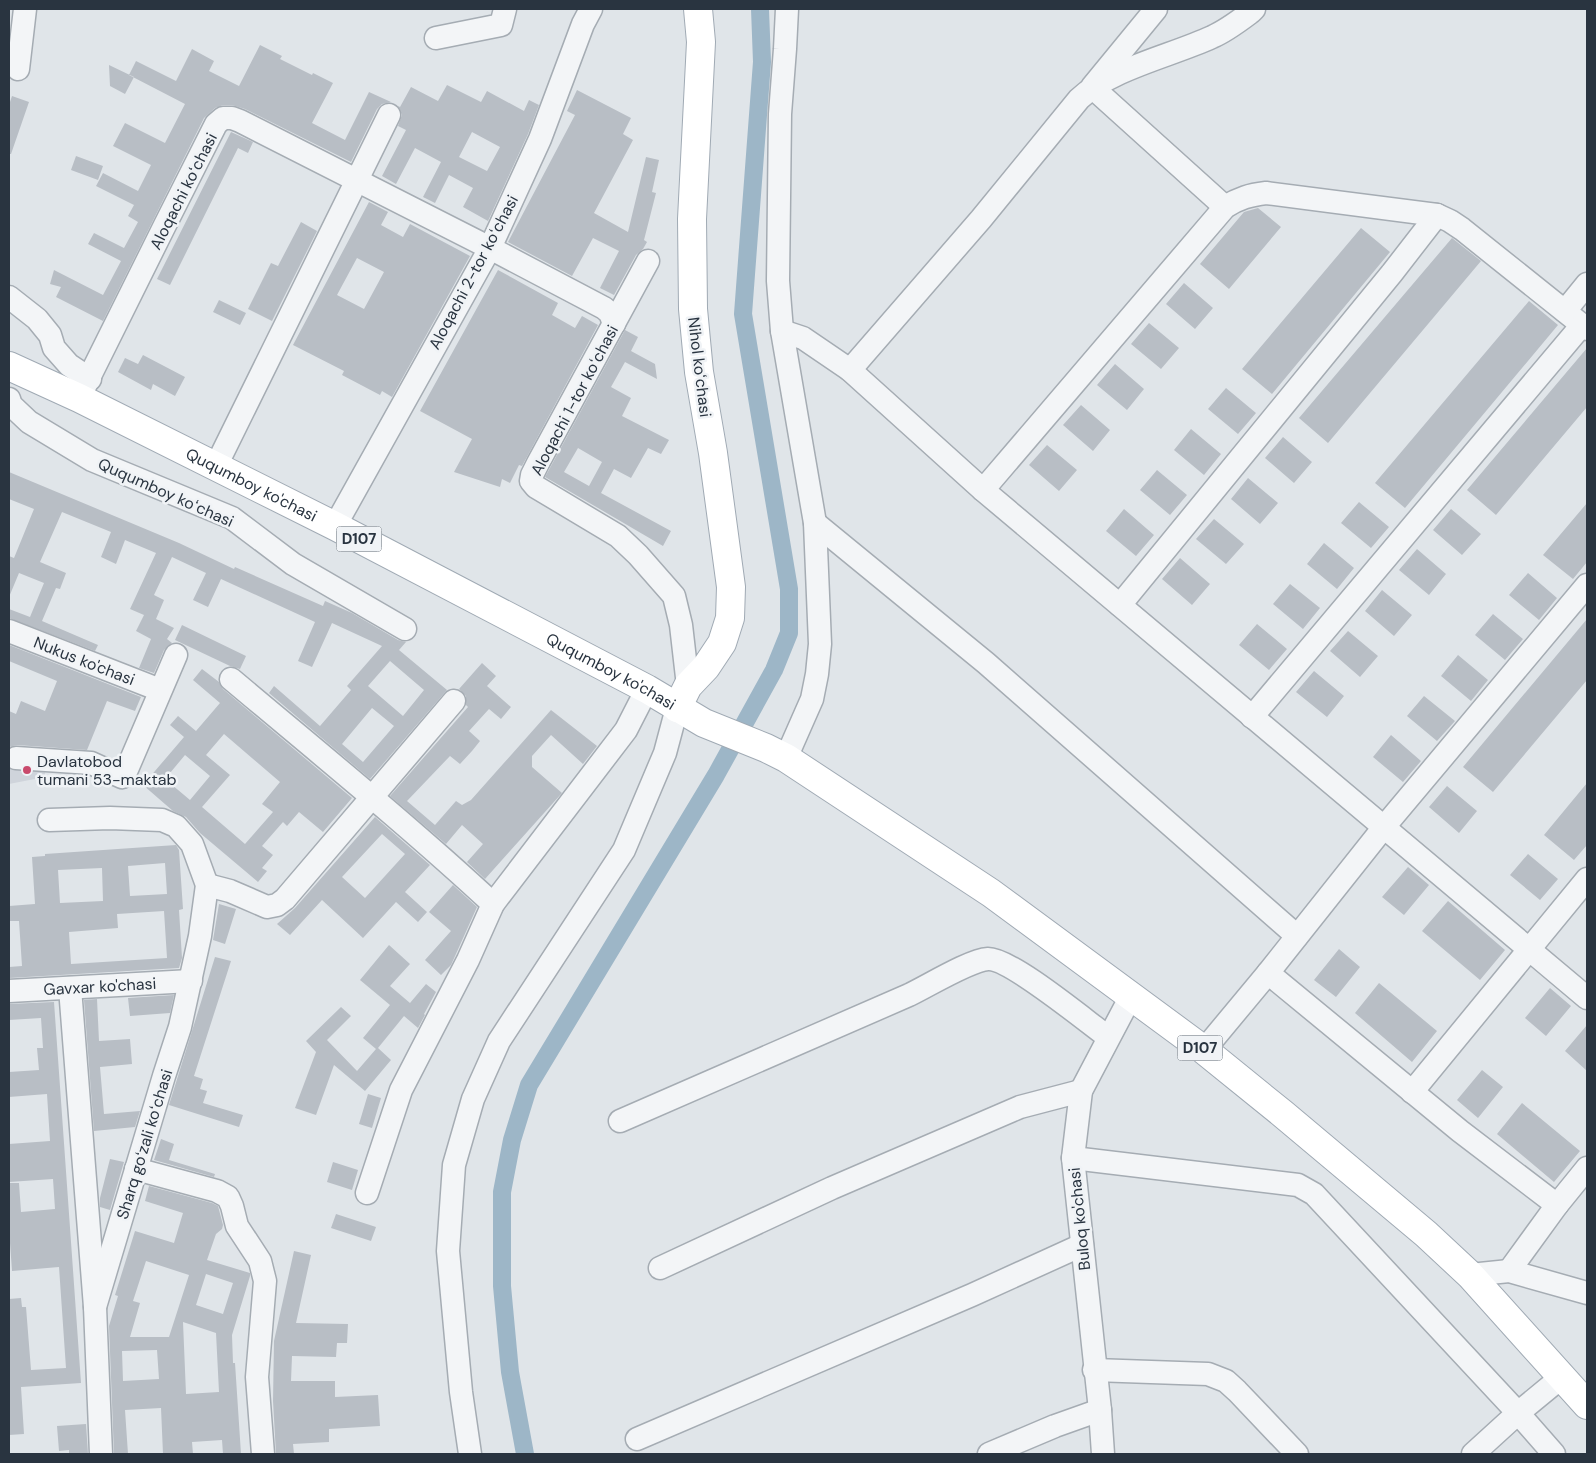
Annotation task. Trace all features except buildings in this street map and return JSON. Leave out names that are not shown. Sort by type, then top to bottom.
[{"type":"main road","name":"Nihol koʻchasi","points":[[682,697],[722,643],[730,618],[731,587],[713,453],[699,372],[693,309],[692,219],[701,42],[698,9]]},
{"type":"main road","name":"Ququmboy ko'chasi","points":[[9,366],[84,389],[216,466],[647,689],[682,697],[704,723],[776,753]]},
{"type":"main road","name":"D107","points":[[776,753],[991,893],[1204,1050],[1426,1234],[1470,1275],[1587,1404]]},
{"type":"street","points":[[18,69],[25,9]]},
{"type":"street","points":[[436,38],[501,25],[505,9]]},
{"type":"street","name":"Aloqachi 2-tor koʻchasi","points":[[335,526],[490,248],[540,139],[583,24],[591,9]]},
{"type":"street","points":[[776,753],[812,699],[820,644],[815,523],[782,331],[778,281],[780,114],[787,9]]},
{"type":"street","points":[[850,370],[981,219],[1156,9]]},
{"type":"street","points":[[1092,88],[1118,75],[1214,37],[1254,9]]},
{"type":"street","points":[[1092,88],[1226,207]]},
{"type":"street","points":[[216,466],[389,115]]},
{"type":"street","name":"Aloqachi koʻchasi","points":[[84,389],[164,225],[216,124],[223,118],[232,118],[240,121],[604,308],[610,313],[614,324]]},
{"type":"street","points":[[984,490],[1226,207],[1238,198],[1266,193],[1436,215],[1450,221],[1462,230],[1585,327],[1252,717]]},
{"type":"street","points":[[1120,605],[1392,273],[1436,215]]},
{"type":"street","name":"Aloqachi 1-tor koʻchasi","points":[[648,261],[532,475],[532,481],[536,487],[618,536],[638,555],[674,596],[681,624],[682,697]]},
{"type":"street","points":[[1565,311],[1587,284]]},
{"type":"street","points":[[9,297],[37,318],[50,335],[54,348],[69,365],[84,389]]},
{"type":"street","points":[[782,331],[803,338],[850,370],[984,490],[1587,998]]},
{"type":"street","name":"Ququmboy koʻchasi","points":[[9,399],[11,405],[29,422],[84,455],[136,479],[232,518],[293,564],[404,629]]},
{"type":"street","points":[[815,523],[986,662],[1297,936]]},
{"type":"street","points":[[1204,1050],[1384,827],[1587,586]]},
{"type":"street","name":"Nukus ko'chasi","points":[[9,631],[160,690]]},
{"type":"street","points":[[16,758],[91,763],[122,777],[125,774],[176,655]]},
{"type":"street","points":[[231,679],[430,846],[494,904]]},
{"type":"street","points":[[367,1193],[401,1090],[468,960],[494,904],[626,730],[647,689]]},
{"type":"street","points":[[470,1454],[460,1392],[448,1251],[454,1165],[473,1099],[499,1041],[624,850],[665,753],[682,697]]},
{"type":"street","points":[[49,820],[110,818],[162,820],[176,826],[192,844],[207,885],[230,891],[267,907],[277,905],[454,701]]},
{"type":"street","points":[[1412,1092],[1587,879]]},
{"type":"street","name":"Sharq goʻzali koʻchasi","points":[[96,1307],[180,1027],[200,936],[207,885]]},
{"type":"street","points":[[620,1121],[921,989],[975,962],[989,959],[1001,962],[1030,979],[1108,1037]]},
{"type":"street","points":[[1268,973],[1412,1092],[1557,1205]]},
{"type":"street","name":"Gavxar ko'chasi","points":[[9,991],[191,981]]},
{"type":"street","name":"Sharq goʻzali koʻchasi","points":[[70,988],[96,1307],[101,1454]]},
{"type":"street","name":"Buloq ko'chasi","points":[[1103,1454],[1073,1158],[1081,1091],[1131,996]]},
{"type":"street","points":[[660,1268],[832,1188],[1020,1106],[1081,1091]]},
{"type":"street","points":[[1073,1158],[1298,1185],[1314,1194],[1554,1454]]},
{"type":"street","points":[[1509,1271],[1557,1205],[1587,1168]]},
{"type":"street","points":[[136,1169],[217,1191],[228,1197],[237,1226],[260,1260],[265,1281],[257,1377],[263,1454]]},
{"type":"street","points":[[637,1438],[972,1295],[1082,1245]]},
{"type":"street","points":[[1470,1275],[1509,1271],[1587,1293]]},
{"type":"street","points":[[1094,1370],[1208,1374],[1226,1381],[1297,1454]]},
{"type":"street","points":[[1473,1454],[1518,1413],[1563,1376]]},
{"type":"street","points":[[989,1454],[1055,1426],[1100,1410]]},
{"type":"shaded area","name":"Davlatobod tumani 53-maktab","points":[[9,759],[45,762],[45,777],[9,784]]},
{"type":"waterway","points":[[525,1454],[510,1372],[502,1286],[502,1192],[512,1140],[529,1085],[716,775],[774,670],[789,633],[789,589],[743,314],[762,62],[760,9]]},
{"type":"place","name":"Davlatobod tumani 53-maktab","points":[[27,770]]}]
